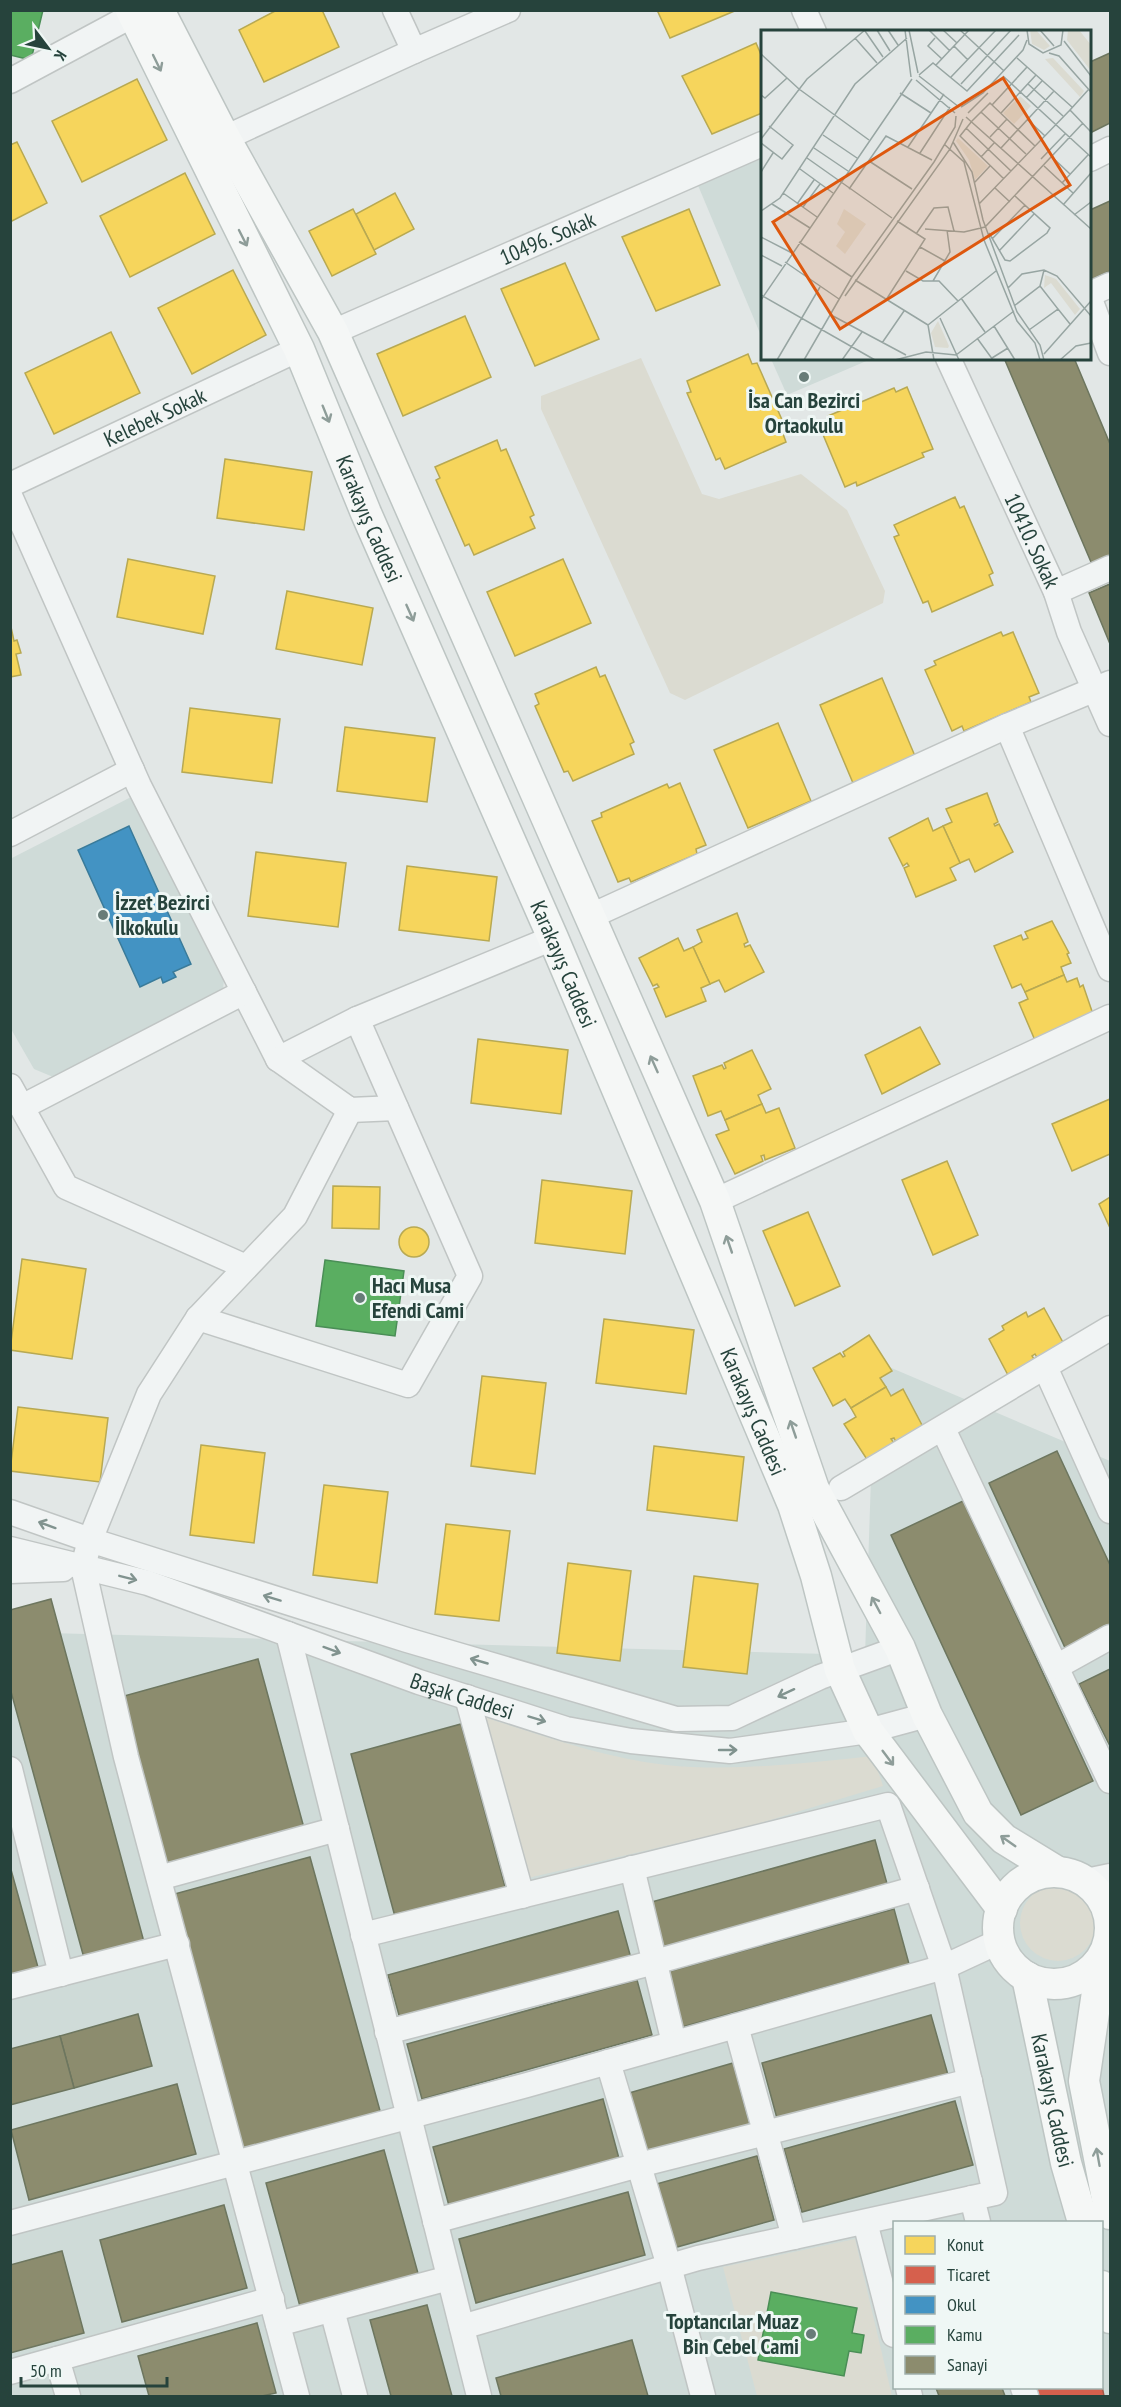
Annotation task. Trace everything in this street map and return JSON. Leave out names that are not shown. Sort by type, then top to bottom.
[{"type":"main road","name":"Karakayış Caddesi","points":[[141,12],[225,138],[333,332],[714,1201],[814,1489],[900,1648],[927,1715],[978,1813],[1004,1839],[1058,1872]]},
{"type":"main road","name":"Karakayış Caddesi","points":[[141,12],[299,349],[366,513],[553,938],[793,1505],[816,1576],[840,1670],[868,1731],[1002,1909]]},
{"type":"main road","points":[[1058,1872],[1098,1879],[1098,1893],[1107,1908],[1110,1925],[1107,1947],[1091,1971],[1068,1982],[1043,1983],[1027,1977],[1015,1968],[1005,1956],[999,1941],[998,1925],[1002,1909],[1011,1893],[1025,1880],[1042,1873],[1058,1872]]},
{"type":"main road","name":"Karakayış Caddesi","points":[[1107,1947],[1084,2081],[1110,2214]]},
{"type":"main road","name":"Karakayış Caddesi","points":[[1027,1977],[1066,2163],[1082,2221]]},
{"type":"main road","points":[[1103,2293],[1110,2318]]},
{"type":"street","points":[[395,10],[414,51]]},
{"type":"street","points":[[225,138],[508,10]]},
{"type":"street","points":[[804,10],[813,30]]},
{"type":"street","points":[[10,81],[141,12]]},
{"type":"street","name":"10496. Sokak","points":[[333,332],[761,144]]},
{"type":"street","points":[[1091,158],[1110,149]]},
{"type":"street","points":[[1091,293],[1110,285]]},
{"type":"street","points":[[1091,304],[1110,353]]},
{"type":"street","name":"Kelebek Sokak","points":[[10,485],[299,349]]},
{"type":"street","name":"10410. Sokak","points":[[949,360],[1056,592],[1069,632],[1103,686],[1110,724]]},
{"type":"street","points":[[10,496],[132,770],[278,1059],[350,1110],[396,1108]]},
{"type":"street","points":[[1056,592],[1110,568]]},
{"type":"street","points":[[589,916],[1007,726],[1103,686]]},
{"type":"street","points":[[1007,726],[1110,969]]},
{"type":"street","points":[[10,834],[132,770]]},
{"type":"street","points":[[278,1059],[357,1019],[553,938]]},
{"type":"street","points":[[244,992],[16,1096],[66,1188],[246,1267]]},
{"type":"street","points":[[714,1201],[1110,1017]]},
{"type":"street","points":[[198,1318],[408,1385],[470,1276],[357,1019]]},
{"type":"street","points":[[297,2397],[237,2162],[126,1757],[83,1567],[90,1540],[149,1394],[198,1318],[295,1216],[350,1110]]},
{"type":"street","points":[[841,1488],[943,1430],[1110,1328]]},
{"type":"street","points":[[1045,1367],[1110,1511]]},
{"type":"street","points":[[943,1430],[1110,1781]]},
{"type":"street","name":"Başak Caddesi","points":[[10,1512],[90,1540],[407,1640],[676,1719],[732,1718],[840,1670],[900,1648]]},
{"type":"street","name":"Başak Caddesi","points":[[10,1549],[148,1583],[467,1698],[566,1728],[631,1740],[730,1751],[868,1731],[927,1715]]},
{"type":"street","points":[[10,1571],[83,1567]]},
{"type":"street","points":[[288,1634],[479,2397]]},
{"type":"street","points":[[1056,1667],[1110,1637]]},
{"type":"street","points":[[467,1698],[522,1896]]},
{"type":"street","points":[[10,1769],[61,1974]]},
{"type":"street","points":[[363,1935],[888,1804],[944,1967],[995,2193],[669,2266],[462,2327]]},
{"type":"street","points":[[159,1878],[337,1829]]},
{"type":"street","points":[[632,1868],[674,2043]]},
{"type":"street","points":[[387,2032],[655,1962],[917,1888]]},
{"type":"street","points":[[10,2223],[608,2062],[944,1967],[999,1941]]},
{"type":"street","points":[[10,1987],[177,1944]]},
{"type":"street","points":[[736,2026],[795,2237]]},
{"type":"street","points":[[608,2062],[669,2266],[700,2396]]},
{"type":"street","points":[[435,2221],[639,2164],[970,2081]]},
{"type":"street","points":[[972,2198],[978,2221]]},
{"type":"street","points":[[865,2222],[893,2331]]},
{"type":"street","points":[[278,2324],[449,2278]]},
{"type":"street","points":[[10,2372],[272,2299]]},
{"type":"street","points":[[332,2310],[355,2397]]},
{"type":"street","points":[[57,2359],[68,2397]]},
{"type":"shaded area","points":[[761,155],[761,336],[697,183]]},
{"type":"shaded area","points":[[641,358],[702,494],[719,499],[801,474],[847,510],[885,591],[883,603],[685,700],[670,693],[541,409],[541,396]]},
{"type":"shaded area","name":"İsa Can Bezirci Ortaokulu","points":[[771,360],[869,360],[787,395]]},
{"type":"shaded area","name":"İzzet Bezirci İlkokulu","points":[[133,796],[224,978],[223,991],[58,1079],[34,1069],[11,1029],[10,859]]},
{"type":"shaded area","points":[[875,1361],[1110,1461],[1110,2396],[11,2396],[11,1632],[865,1655]]},
{"type":"shaded area","points":[[484,1717],[597,1752],[666,1765],[744,1767],[873,1756],[883,1786],[747,1827],[528,1878]]},
{"type":"shaded area","points":[[1058,1885],[1072,1888],[1085,1896],[1093,1909],[1096,1923],[1093,1937],[1085,1950],[1072,1958],[1058,1961],[1044,1958],[1031,1950],[1023,1937],[1020,1923],[1023,1909],[1031,1896],[1044,1888]]},
{"type":"shaded area","points":[[855,2239],[892,2396],[757,2396],[723,2267]]},
{"type":"building: Konut","points":[[277,10],[322,10],[339,47],[264,82],[239,30]]},
{"type":"building: Konut","points":[[657,10],[737,10],[670,38]]},
{"type":"building: Konut","points":[[756,43],[761,55],[761,113],[712,134],[682,76]]},
{"type":"building: Konut","points":[[137,79],[167,140],[82,182],[52,121]]},
{"type":"building: Konut","points":[[17,142],[47,203],[10,222],[10,145]]},
{"type":"building: Konut","points":[[185,173],[215,234],[130,277],[100,216]]},
{"type":"building: Konut","points":[[395,193],[414,229],[374,250],[356,214]]},
{"type":"building: Konut","points":[[353,209],[376,254],[332,276],[309,231]]},
{"type":"building: Konut","points":[[689,209],[720,285],[656,311],[622,237]]},
{"type":"building: Konut","points":[[565,263],[599,339],[535,366],[501,289]]},
{"type":"building: Konut","points":[[233,270],[266,335],[192,374],[158,308]]},
{"type":"building: Konut","points":[[465,316],[491,377],[403,416],[377,354]]},
{"type":"building: Konut","points":[[111,332],[140,393],[54,434],[25,373]]},
{"type":"building: Konut","points":[[748,354],[752,364],[757,363],[786,429],[782,431],[786,442],[725,469],[720,458],[716,460],[687,393],[691,392],[687,381]]},
{"type":"building: Konut","points":[[907,387],[933,449],[922,453],[924,457],[857,486],[856,482],[845,487],[819,425],[829,420],[828,416],[894,388],[896,392]]},
{"type":"building: Konut","points":[[497,440],[501,451],[506,449],[534,515],[530,517],[535,528],[474,555],[469,544],[465,546],[436,480],[440,478],[435,467]]},
{"type":"building: Konut","points":[[225,459],[312,472],[304,530],[217,518]]},
{"type":"building: Konut","points":[[955,497],[960,508],[964,506],[993,573],[989,575],[993,585],[932,612],[928,601],[923,603],[894,537],[899,535],[894,525]]},
{"type":"building: Konut","points":[[128,559],[215,576],[203,634],[117,617]]},
{"type":"building: Konut","points":[[563,559],[591,623],[515,656],[487,592]]},
{"type":"building: Konut","points":[[287,591],[373,608],[362,665],[276,649]]},
{"type":"building: Konut","points":[[11,627],[14,641],[17,640],[21,653],[16,654],[21,675],[10,677]]},
{"type":"building: Konut","points":[[1001,632],[1003,636],[1013,632],[1039,693],[1029,697],[1031,702],[964,731],[962,726],[952,731],[925,670],[936,665],[934,661]]},
{"type":"building: Konut","points":[[596,667],[600,677],[605,675],[634,742],[630,744],[634,754],[573,781],[568,771],[564,772],[535,706],[539,704],[535,694]]},
{"type":"building: Konut","points":[[882,678],[915,756],[853,783],[820,705]]},
{"type":"building: Konut","points":[[190,708],[280,719],[272,783],[182,772]]},
{"type":"building: Konut","points":[[778,723],[811,801],[748,828],[714,750]]},
{"type":"building: Konut","points":[[345,727],[435,738],[427,802],[337,791]]},
{"type":"building: Konut","points":[[680,783],[706,845],[696,849],[697,854],[631,882],[629,878],[618,882],[592,821],[602,817],[601,813],[667,784],[669,788]]},
{"type":"building: Konut","points":[[987,793],[998,822],[994,824],[995,826],[999,824],[1013,852],[975,872],[969,859],[960,863],[943,826],[952,822],[946,809]]},
{"type":"building: Konut","points":[[928,818],[933,831],[943,826],[960,863],[950,868],[956,880],[916,897],[904,868],[909,866],[907,863],[903,866],[889,838]]},
{"type":"building: Konut","points":[[256,852],[346,863],[338,927],[248,916]]},
{"type":"building: Konut","points":[[407,866],[497,877],[489,941],[399,930]]},
{"type":"building: Konut","points":[[737,913],[748,942],[744,944],[745,947],[750,945],[764,972],[725,992],[719,980],[710,984],[693,947],[702,942],[697,930]]},
{"type":"building: Konut","points":[[1052,921],[1069,953],[1067,954],[1071,963],[1061,967],[1064,975],[1025,992],[1021,984],[1012,988],[994,946],[1021,935],[1023,940],[1028,938],[1025,932]]},
{"type":"building: Konut","points":[[678,938],[684,951],[693,947],[710,984],[701,988],[706,1001],[666,1017],[654,989],[659,987],[657,984],[653,986],[639,958]]},
{"type":"building: Konut","points":[[1064,975],[1067,982],[1077,978],[1080,987],[1083,985],[1095,1020],[1037,1045],[1019,1003],[1028,999],[1025,992]]},
{"type":"building: Konut","points":[[920,1027],[940,1064],[882,1094],[865,1055]]},
{"type":"building: Konut","points":[[478,1039],[568,1050],[561,1114],[471,1103]]},
{"type":"building: Konut","points":[[752,1050],[771,1089],[758,1095],[762,1104],[725,1120],[721,1111],[708,1116],[693,1076],[722,1065],[724,1069],[726,1068],[724,1063]]},
{"type":"building: Konut","points":[[1110,1099],[1110,1154],[1072,1171],[1052,1124]]},
{"type":"building: Konut","points":[[762,1104],[766,1113],[779,1108],[795,1148],[765,1160],[764,1155],[761,1156],[763,1161],[735,1174],[716,1135],[729,1130],[725,1120]]},
{"type":"building: Konut","points":[[947,1161],[978,1235],[933,1255],[902,1180]]},
{"type":"building: Konut","points":[[542,1180],[632,1191],[625,1254],[535,1243]]},
{"type":"building: Konut","points":[[333,1186],[380,1187],[379,1229],[332,1228]]},
{"type":"building: Konut","points":[[1110,1197],[1110,1228],[1099,1204]]},
{"type":"building: Konut","points":[[808,1212],[840,1286],[795,1306],[763,1231]]},
{"type":"building: Konut","points":[[414,1227],[425,1231],[429,1242],[425,1253],[414,1257],[403,1253],[399,1242],[403,1231]]},
{"type":"building: Konut","points":[[22,1259],[86,1269],[72,1359],[10,1350]]},
{"type":"building: Konut","points":[[1044,1308],[1065,1346],[1039,1361],[1035,1354],[1032,1356],[1036,1362],[1009,1377],[989,1339],[1004,1330],[1002,1326],[1026,1312],[1028,1317]]},
{"type":"building: Konut","points":[[604,1319],[694,1330],[686,1394],[596,1383]]},
{"type":"building: Konut","points":[[869,1335],[892,1371],[880,1378],[886,1387],[851,1408],[845,1399],[833,1406],[813,1368],[840,1353],[843,1357],[845,1356],[843,1352]]},
{"type":"building: Konut","points":[[482,1376],[546,1383],[535,1474],[471,1466]]},
{"type":"building: Konut","points":[[886,1387],[891,1396],[903,1389],[923,1427],[896,1442],[894,1438],[891,1439],[894,1443],[868,1461],[844,1424],[856,1417],[851,1408]]},
{"type":"building: Konut","points":[[18,1407],[108,1418],[100,1482],[10,1471]]},
{"type":"building: Konut","points":[[201,1445],[265,1453],[254,1543],[190,1535]]},
{"type":"building: Konut","points":[[654,1446],[744,1457],[737,1521],[647,1510]]},
{"type":"building: Konut","points":[[324,1485],[388,1492],[377,1583],[313,1575]]},
{"type":"building: Konut","points":[[446,1524],[510,1531],[499,1621],[435,1614]]},
{"type":"building: Konut","points":[[568,1563],[631,1571],[620,1661],[557,1653]]},
{"type":"building: Konut","points":[[694,1576],[758,1584],[747,1674],[683,1667]]},
{"type":"building: Ticaret","points":[[1034,2389],[1103,2389],[1104,2396],[1036,2396]]},
{"type":"building: Okul","points":[[129,826],[191,964],[173,972],[176,977],[163,983],[161,977],[140,987],[78,850]]},
{"type":"building: Kamu","points":[[10,10],[43,10],[31,60],[10,55]]},
{"type":"building: Kamu","name":"Hacı Musa Efendi Cami","points":[[325,1260],[404,1271],[395,1336],[316,1326]]},
{"type":"building: Kamu","name":"Toptancılar Muaz Bin Cebel Cami","points":[[771,2292],[857,2308],[852,2333],[864,2335],[861,2353],[849,2351],[844,2376],[758,2360]]},
{"type":"building: Sanayi","points":[[1110,53],[1110,123],[1091,132],[1091,62]]},
{"type":"building: Sanayi","points":[[1110,201],[1110,271],[1091,280],[1091,210]]},
{"type":"building: Sanayi","points":[[1005,360],[1075,360],[1110,444],[1110,562],[1094,569]]},
{"type":"building: Sanayi","points":[[1110,584],[1110,644],[1089,593]]},
{"type":"building: Sanayi","points":[[1057,1451],[1110,1565],[1110,1631],[1067,1652],[989,1483]]},
{"type":"building: Sanayi","points":[[963,1501],[1093,1781],[1021,1815],[891,1535]]},
{"type":"building: Sanayi","points":[[51,1599],[144,1942],[84,1958],[10,1688],[10,1610]]},
{"type":"building: Sanayi","points":[[258,1659],[304,1828],[163,1867],[117,1698]]},
{"type":"building: Sanayi","points":[[1110,1669],[1110,1746],[1079,1684]]},
{"type":"building: Sanayi","points":[[461,1724],[507,1894],[397,1924],[351,1754]]},
{"type":"building: Sanayi","points":[[875,1840],[889,1891],[662,1954],[648,1903]]},
{"type":"building: Sanayi","points":[[310,1857],[382,2118],[242,2157],[171,1895]]},
{"type":"building: Sanayi","points":[[10,1866],[39,1971],[10,1979]]},
{"type":"building: Sanayi","points":[[894,1909],[909,1964],[682,2027],[667,1972]]},
{"type":"building: Sanayi","points":[[618,1911],[632,1962],[402,2026],[388,1975]]},
{"type":"building: Sanayi","points":[[637,1980],[652,2035],[422,2099],[407,2044]]},
{"type":"building: Sanayi","points":[[138,2014],[152,2066],[74,2088],[60,2036]]},
{"type":"building: Sanayi","points":[[931,2015],[948,2075],[778,2122],[762,2063]]},
{"type":"building: Sanayi","points":[[60,2036],[74,2088],[10,2105],[10,2049]]},
{"type":"building: Sanayi","points":[[733,2063],[751,2129],[647,2158],[629,2093]]},
{"type":"building: Sanayi","points":[[177,2084],[196,2154],[29,2200],[11,2130]]},
{"type":"building: Sanayi","points":[[603,2099],[621,2166],[451,2213],[433,2147]]},
{"type":"building: Sanayi","points":[[955,2101],[973,2165],[802,2212],[784,2149]]},
{"type":"building: Sanayi","points":[[384,2150],[419,2277],[301,2310],[266,2183]]},
{"type":"building: Sanayi","points":[[757,2156],[774,2220],[670,2249],[653,2185]]},
{"type":"building: Sanayi","points":[[628,2192],[645,2255],[476,2303],[459,2239]]},
{"type":"building: Sanayi","points":[[224,2205],[247,2288],[122,2322],[100,2240]]},
{"type":"building: Sanayi","points":[[62,2251],[84,2333],[10,2353],[10,2265]]},
{"type":"building: Sanayi","points":[[427,2305],[452,2396],[391,2396],[370,2320]]},
{"type":"building: Sanayi","points":[[257,2323],[276,2393],[262,2396],[149,2396],[138,2356]]},
{"type":"building: Sanayi","points":[[632,2340],[648,2396],[501,2396],[496,2378]]},
{"type":"building: Sanayi","points":[[936,2389],[1002,2389],[1005,2396],[939,2396]]},
{"type":"place","name":"İsa Can Bezirci Ortaokulu","points":[[804,377]]},
{"type":"place","name":"İzzet Bezirci İlkokulu","points":[[103,915]]},
{"type":"place","name":"Hacı Musa Efendi Cami","points":[[360,1298]]},
{"type":"place","name":"Toptancılar Muaz Bin Cebel Cami","points":[[811,2334]]}]
